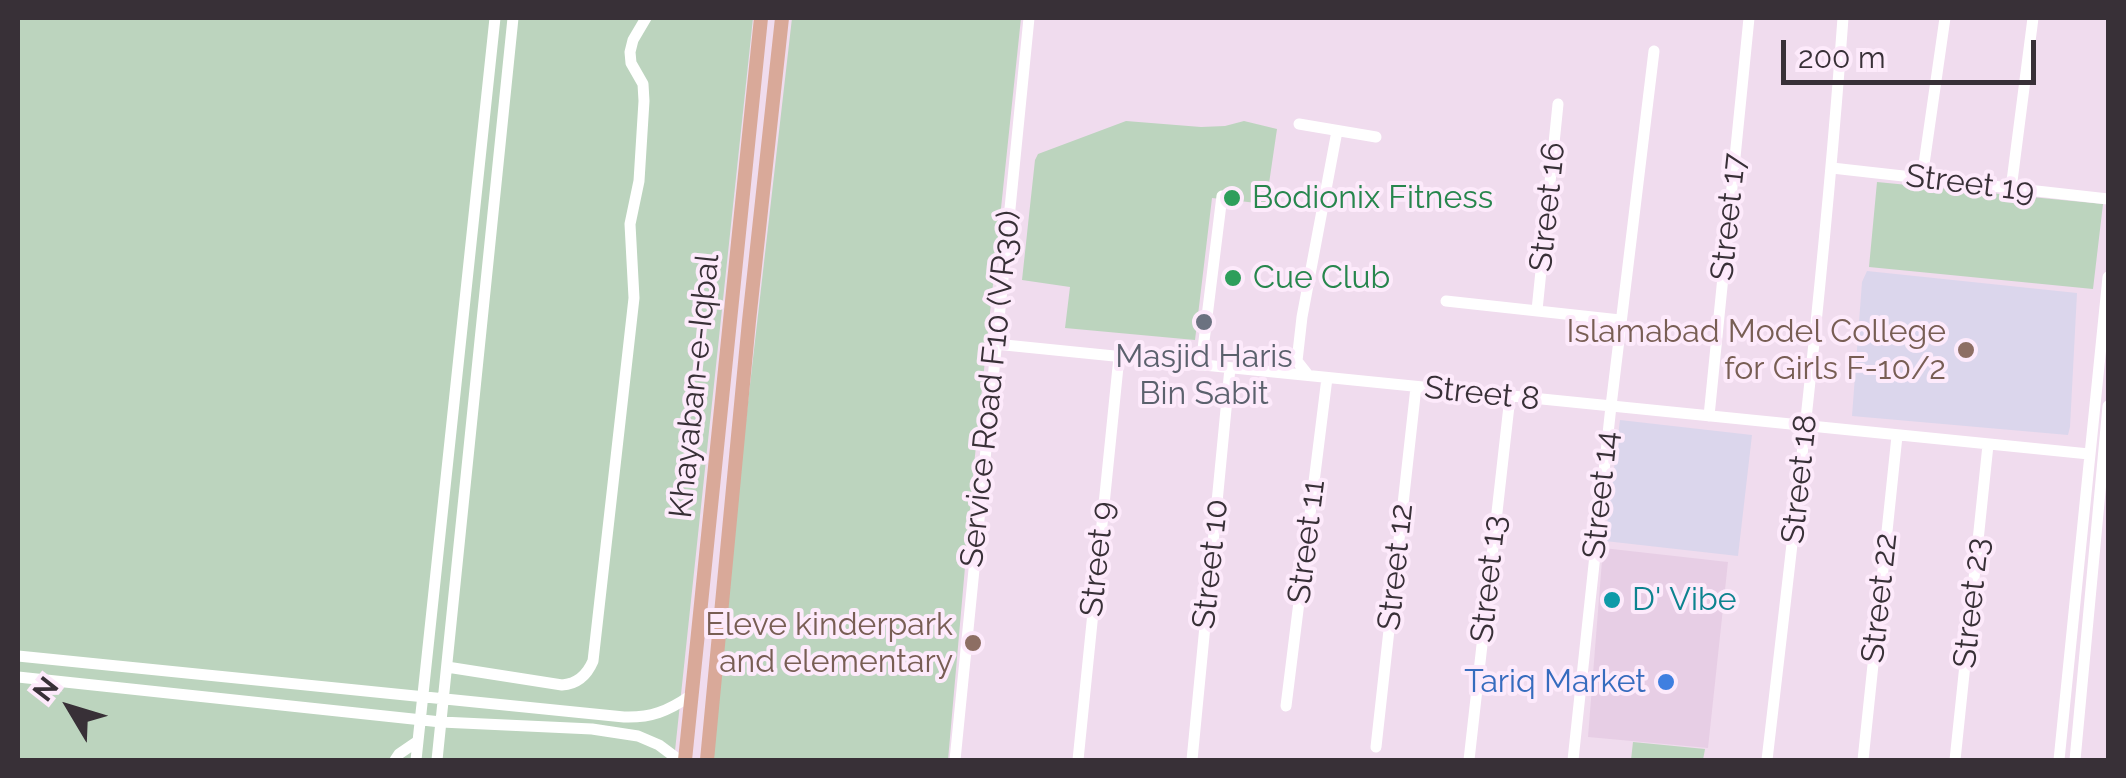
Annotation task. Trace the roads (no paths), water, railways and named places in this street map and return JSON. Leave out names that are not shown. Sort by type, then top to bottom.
[{"type":"main road","name":"Khayaban-e-Iqbal","points":[[682,760],[762,18]]},
{"type":"main road","name":"Khayaban-e-Iqbal","points":[[707,760],[782,18]]},
{"type":"street","points":[[416,760],[496,18]]},
{"type":"street","points":[[437,760],[514,18]]},
{"type":"street","points":[[447,668],[562,685],[581,678],[592,662],[634,298],[630,224],[640,181],[644,101],[643,84],[631,63],[630,52],[632,40],[646,18]]},
{"type":"street","name":"Service Road F10 (VR30)","points":[[954,760],[1030,18]]},
{"type":"street","name":"Street 17","points":[[1709,416],[1749,18]]},
{"type":"street","name":"Street 18","points":[[1767,760],[1806,426],[1843,18]]},
{"type":"street","points":[[1922,178],[1945,18]]},
{"type":"street","points":[[2011,188],[2034,18]]},
{"type":"street","name":"Street 14","points":[[1574,760],[1610,406],[1654,50]]},
{"type":"street","name":"Street 16","points":[[1537,310],[1558,104]]},
{"type":"street","points":[[1299,124],[1376,137]]},
{"type":"street","points":[[1308,375],[1296,361],[1337,131]]},
{"type":"street","name":"Street 19","points":[[1832,168],[2108,200]]},
{"type":"street","points":[[1201,365],[1222,196]]},
{"type":"street","points":[[2059,760],[2108,277]]},
{"type":"street","points":[[1446,301],[1620,320]]},
{"type":"street","name":"Street 8","points":[[995,344],[2089,454]]},
{"type":"street","name":"Street 9","points":[[1078,760],[1119,357]]},
{"type":"street","name":"Street 10","points":[[1192,760],[1230,368]]},
{"type":"street","name":"Street 11","points":[[1286,706],[1327,378]]},
{"type":"street","name":"Street 12","points":[[1376,747],[1416,387]]},
{"type":"street","name":"Street 13","points":[[1469,760],[1510,397]]},
{"type":"street","points":[[2075,760],[2108,406]]},
{"type":"street","name":"Street 22","points":[[1864,760],[1897,436]]},
{"type":"street","name":"Street 23","points":[[1955,760],[1988,445]]},
{"type":"street","points":[[2078,568],[2108,570]]},
{"type":"street","points":[[18,656],[641,718],[661,714],[690,696]]},
{"type":"street","points":[[18,677],[442,722],[592,729],[638,736],[682,760]]},
{"type":"street","points":[[394,760],[418,741]]},
{"type":"place","name":"Bodionix Fitness","points":[[1232,198]]},
{"type":"place","name":"Cue Club","points":[[1233,278]]},
{"type":"place","name":"Masjid Haris Bin Sabit","points":[[1204,322]]},
{"type":"place","name":"Islamabad Model College for Girls F-10/2","points":[[1966,350]]},
{"type":"place","name":"D' Vibe","points":[[1612,600]]},
{"type":"place","name":"Eleve kinderpark and elementary","points":[[973,643]]},
{"type":"place","name":"Tariq Market","points":[[1666,682]]}]
